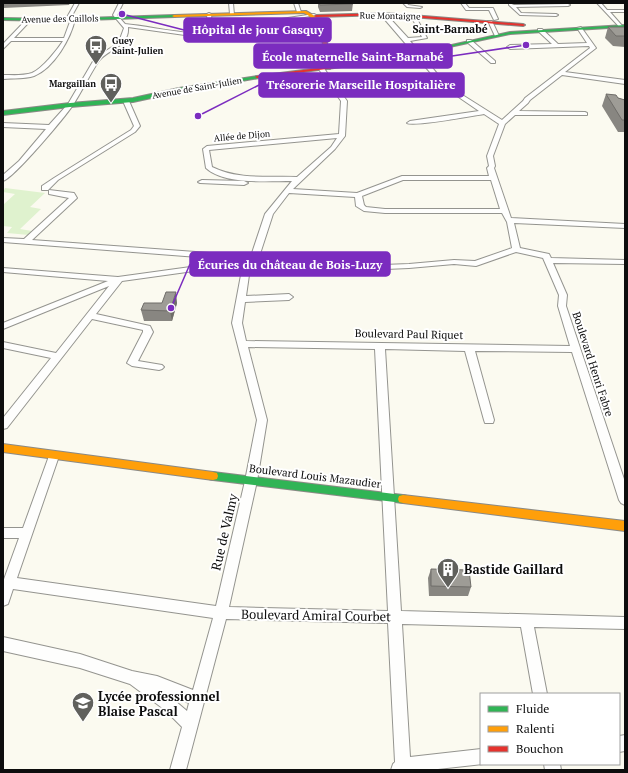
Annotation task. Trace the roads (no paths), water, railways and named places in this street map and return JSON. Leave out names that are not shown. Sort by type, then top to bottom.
[{"type":"street","points":[[3,76],[31,75],[38,72],[56,56],[66,38],[70,20],[77,3]]},
{"type":"street","points":[[121,3],[115,15],[124,24],[206,36],[235,35],[275,21],[316,17],[324,30],[324,68],[344,101],[342,136]]},
{"type":"street","points":[[231,3],[232,14]]},
{"type":"street","points":[[385,3],[385,14],[442,82],[502,123]]},
{"type":"street","points":[[405,3],[406,6],[419,5],[423,8],[426,16]]},
{"type":"street","points":[[463,3],[468,9],[491,9],[497,35]]},
{"type":"street","points":[[599,3],[624,28]]},
{"type":"street","points":[[512,5],[568,5]]},
{"type":"street","points":[[512,5],[529,25]]},
{"type":"street","name":"Avenue des Caillols","points":[[3,19],[70,20],[288,12],[297,7]]},
{"type":"street","name":"Rue Montaigne","points":[[297,7],[316,17],[385,14],[426,16],[495,21],[560,29]]},
{"type":"street","points":[[607,11],[625,11]]},
{"type":"street","points":[[209,14],[210,27],[258,26]]},
{"type":"street","points":[[520,14],[556,15]]},
{"type":"street","points":[[406,40],[425,38],[413,16]]},
{"type":"street","points":[[3,47],[29,20]]},
{"type":"street","points":[[3,179],[21,162],[70,105],[97,60],[117,46],[126,28],[124,24]]},
{"type":"street","points":[[516,250],[510,220],[508,220],[490,168],[492,166],[490,156],[502,123],[527,99],[593,48],[580,28]]},
{"type":"street","name":"Avenue de Saint-Julien","points":[[3,113],[70,105],[126,101],[272,74],[324,68],[418,53],[497,35],[540,30],[624,28]]},
{"type":"street","points":[[540,30],[556,45]]},
{"type":"street","points":[[304,36],[324,35]]},
{"type":"street","points":[[11,39],[66,38]]},
{"type":"street","points":[[469,41],[493,62]]},
{"type":"street","points":[[510,47],[591,44]]},
{"type":"street","points":[[561,73],[625,82]]},
{"type":"street","points":[[25,242],[73,198],[71,196],[49,190],[56,179],[133,131],[137,126],[126,101]]},
{"type":"street","points":[[410,123],[484,112]]},
{"type":"street","points":[[514,113],[586,114]]},
{"type":"street","points":[[3,125],[50,127]]},
{"type":"street","name":"Rue de Valmy","points":[[178,770],[221,613],[262,420],[237,323],[245,275],[260,245],[269,214],[275,205],[296,181],[333,148],[342,136]]},
{"type":"street","name":"Allée de Dijon","points":[[296,181],[243,177],[217,172],[209,168],[206,149],[342,136]]},
{"type":"street","points":[[287,191],[358,195],[402,178],[493,178]]},
{"type":"street","points":[[202,182],[296,181]]},
{"type":"street","points":[[358,195],[360,206],[364,209],[385,211],[505,211]]},
{"type":"street","points":[[510,220],[625,226]]},
{"type":"street","points":[[3,240],[223,256],[235,260],[241,267],[250,265],[253,273],[454,262],[476,264],[516,250],[546,256],[548,260],[625,262]]},
{"type":"street","points":[[3,326],[120,279],[235,260]]},
{"type":"street","name":"Boulevard Henri Fabre","points":[[548,260],[563,295],[562,306],[575,349],[625,500]]},
{"type":"street","points":[[3,270],[120,279]]},
{"type":"street","points":[[3,425],[57,356],[93,317],[120,279]]},
{"type":"street","points":[[241,299],[289,297]]},
{"type":"street","points":[[93,317],[147,328],[148,332],[132,363],[159,367]]},
{"type":"street","name":"Boulevard Paul Riquet","points":[[242,344],[575,349]]},
{"type":"street","points":[[3,345],[57,356]]},
{"type":"street","points":[[380,346],[396,616],[401,768],[480,756]]},
{"type":"street","points":[[469,347],[489,420]]},
{"type":"street","name":"Boulevard Louis Mazaudier","points":[[3,448],[54,456],[625,526]]},
{"type":"street","points":[[3,600],[54,456]]},
{"type":"street","points":[[3,533],[27,533]]},
{"type":"street","name":"Boulevard Amiral Courbet","points":[[9,583],[221,613],[396,616],[625,623]]},
{"type":"street","points":[[526,620],[540,693]]},
{"type":"street","points":[[3,644],[80,661],[132,678],[157,683],[198,699]]},
{"type":"street","points":[[132,678],[170,705],[191,725]]},
{"type":"place","name":"Hôpital de jour Gasquy","points":[[122,14]]},
{"type":"place","name":"École maternelle Saint-Barnabé","points":[[526,45]]},
{"type":"place","name":"Guey Saint-Julien","points":[[96,66]]},
{"type":"place","name":"Margaillan","points":[[111,104]]},
{"type":"place","name":"Trésorerie Marseille Hospitalière","points":[[198,116]]},
{"type":"place","name":"Écuries du château de Bois-Luzy","points":[[171,308]]},
{"type":"place","name":"Bastide Gaillard","points":[[448,588]]},
{"type":"place","name":"Lycée professionnel Blaise Pascal","points":[[83,722]]},
{"type":"district","name":"Saint-Barnabé","points":[[450,29]]}]
